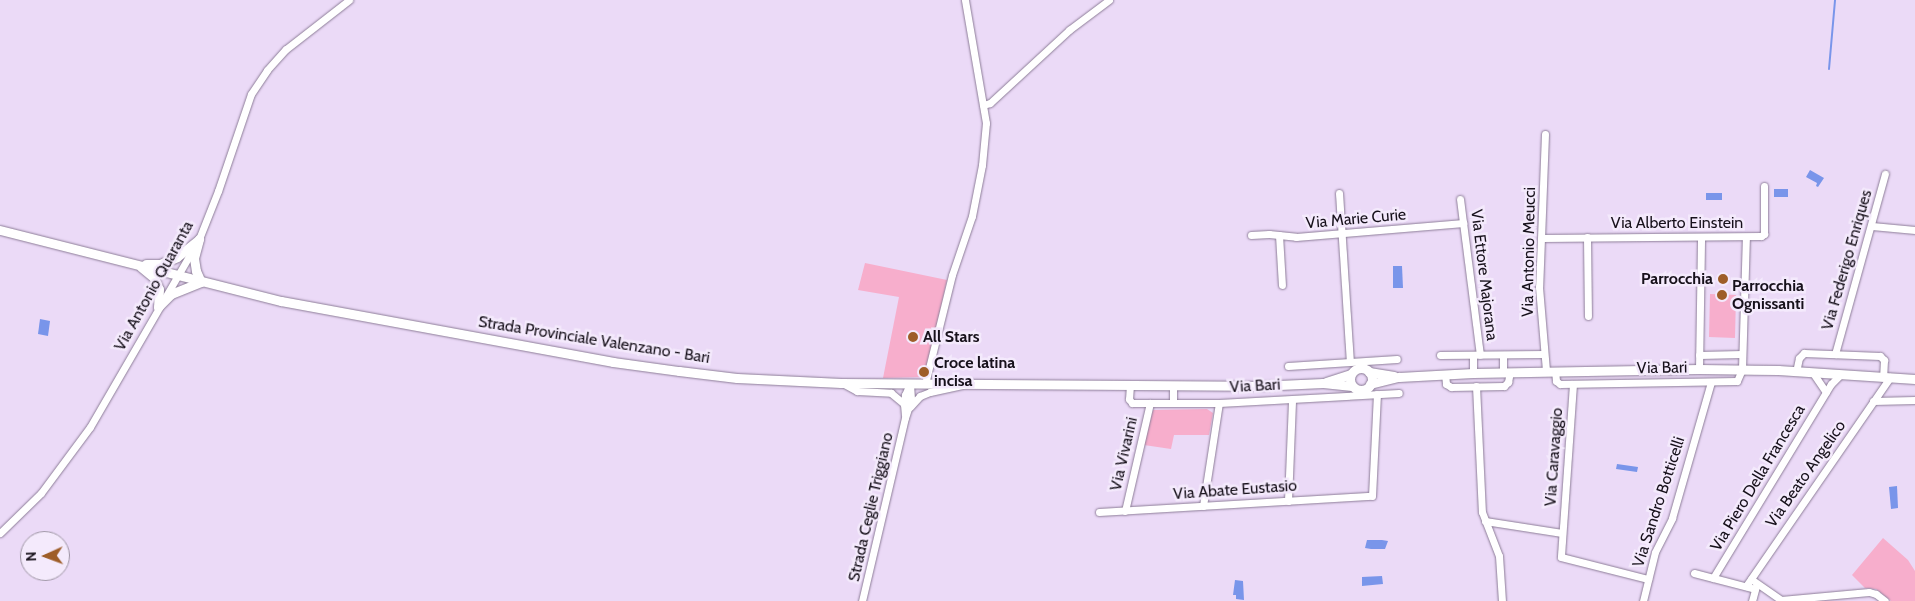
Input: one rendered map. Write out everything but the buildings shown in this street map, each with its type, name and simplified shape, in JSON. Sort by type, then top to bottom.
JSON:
[{"type":"main road","points":[[0,230],[138,264],[160,264],[177,257],[199,239]]},
{"type":"main road","points":[[158,307],[171,294],[201,282],[196,272],[194,258],[199,239]]},
{"type":"main road","points":[[138,264],[154,278],[159,289],[158,307]]},
{"type":"main road","name":"Strada Provinciale Valenzano - Bari","points":[[138,264],[176,276],[281,301],[613,362],[737,378],[841,383],[1052,384]]},
{"type":"main road","name":"Via Bari","points":[[1323,382],[1351,374],[1360,365],[1369,372],[1399,377]]},
{"type":"main road","name":"Via Bari","points":[[1052,384],[1257,386],[1323,382],[1352,386],[1362,392],[1370,384],[1399,377],[1550,370],[1699,369],[1742,369],[1915,379]]},
{"type":"main road","points":[[1369,372],[1370,384]]},
{"type":"main road","points":[[1351,374],[1352,386]]},
{"type":"street","name":"Via Antonio Quaranta","points":[[0,533],[41,493],[90,427],[199,239],[218,191],[238,128],[256,86],[267,70],[286,50],[349,0]]},
{"type":"street","points":[[925,384],[952,276],[972,216],[978,191],[986,123],[965,0]]},
{"type":"street","points":[[984,106],[1069,30],[1109,0]]},
{"type":"street","name":"Via Antonio Meucci","points":[[1545,134],[1539,287],[1544,354],[1550,370]]},
{"type":"street","name":"Via Federigo Enriques","points":[[1835,354],[1885,174]]},
{"type":"street","name":"Via Alberto Einstein","points":[[1542,238],[1762,236],[1764,234],[1764,186]]},
{"type":"street","points":[[1339,193],[1350,362]]},
{"type":"street","name":"Via Ettore Majorana","points":[[1460,198],[1476,355],[1473,373]]},
{"type":"street","name":"Via Marie Curie","points":[[1251,235],[1296,237],[1463,223]]},
{"type":"street","points":[[1872,226],[1915,230]]},
{"type":"street","points":[[1279,235],[1282,285]]},
{"type":"street","points":[[1587,237],[1588,316]]},
{"type":"street","points":[[1699,369],[1701,237]]},
{"type":"street","points":[[1742,369],[1746,237]]},
{"type":"street","points":[[1796,372],[1799,358],[1804,353],[1835,354],[1883,357],[1886,377]]},
{"type":"street","points":[[1440,355],[1544,354]]},
{"type":"street","name":"Via Bari","points":[[1699,355],[1742,354]]},
{"type":"street","points":[[1445,374],[1449,386],[1507,384],[1507,372],[1503,355]]},
{"type":"street","name":"Via Bari","points":[[1288,366],[1350,362],[1360,365],[1397,359]]},
{"type":"street","name":"Via Bari","points":[[1573,384],[1737,382],[1742,369]]},
{"type":"street","points":[[1550,370],[1558,383],[1573,384]]},
{"type":"street","points":[[1813,373],[1826,392]]},
{"type":"street","name":"Via Piero Della Francesca","points":[[1714,578],[1826,392],[1840,375]]},
{"type":"street","name":"Via Beato Angelico","points":[[1714,578],[1746,586],[1754,583],[1873,401],[1886,377]]},
{"type":"street","name":"Via Sandro Botticelli","points":[[1643,601],[1655,552],[1672,518],[1711,382]]},
{"type":"street","points":[[841,383],[857,391],[891,393],[907,405],[930,392],[950,390],[969,383]]},
{"type":"street","name":"Strada Ceglie Triggiano","points":[[862,601],[907,405],[912,395],[910,384]]},
{"type":"street","name":"Via Caravaggio","points":[[1573,384],[1561,557],[1648,579]]},
{"type":"street","name":"Via Bari","points":[[1130,385],[1130,402],[1150,403],[1219,403],[1292,400],[1362,392],[1378,394],[1399,393]]},
{"type":"street","points":[[1173,385],[1173,403]]},
{"type":"street","points":[[1476,386],[1481,506],[1499,556],[1502,601]]},
{"type":"street","name":"Via Abate Eustasio","points":[[1099,512],[1372,496],[1378,394]]},
{"type":"street","points":[[1288,501],[1292,400]]},
{"type":"street","points":[[1873,401],[1915,400]]},
{"type":"street","name":"Via Vivarini","points":[[1125,511],[1150,403]]},
{"type":"street","points":[[1203,506],[1219,403]]},
{"type":"street","name":"Via Caravaggio","points":[[1485,521],[1562,533]]},
{"type":"street","points":[[1694,573],[1714,578]]},
{"type":"street","points":[[1752,601],[1754,583],[1779,600],[1869,592],[1876,594],[1886,601]]},
{"type":"shaded area","name":"All Stars","points":[[865,263],[947,280],[925,377],[883,378],[899,297],[858,290]]},
{"type":"shaded area","points":[[1710,294],[1736,295],[1735,338],[1709,337]]},
{"type":"shaded area","points":[[1207,409],[1213,413],[1209,435],[1174,435],[1171,449],[1144,445],[1153,410]]},
{"type":"shaded area","points":[[1883,538],[1908,560],[1915,571],[1915,601],[1891,601],[1876,589],[1865,588],[1852,575]]},
{"type":"water","points":[[1810,170],[1824,178],[1818,187],[1816,186],[1817,183],[1806,177]]},
{"type":"water","points":[[1774,189],[1788,189],[1788,197],[1774,197]]},
{"type":"water","points":[[1706,193],[1722,193],[1722,200],[1706,200]]},
{"type":"water","points":[[1393,266],[1402,266],[1403,288],[1393,288]]},
{"type":"water","points":[[40,319],[50,321],[48,336],[38,334]]},
{"type":"water","points":[[1617,464],[1638,467],[1637,472],[1616,469]]},
{"type":"water","points":[[1897,486],[1898,508],[1891,509],[1889,487]]},
{"type":"water","points":[[1367,540],[1388,541],[1385,549],[1371,549],[1365,548]]},
{"type":"water","points":[[1382,576],[1383,584],[1362,586],[1362,577]]},
{"type":"water","points":[[1235,580],[1243,581],[1244,600],[1236,599],[1236,595],[1233,595]]},
{"type":"waterway","points":[[1829,69],[1835,0]]},
{"type":"place","name":"Parrocchia","points":[[1723,279]]},
{"type":"place","name":"Parrocchia Ognissanti","points":[[1722,295]]},
{"type":"place","name":"All Stars","points":[[913,337]]},
{"type":"place","name":"Croce latina incisa","points":[[924,372]]}]
